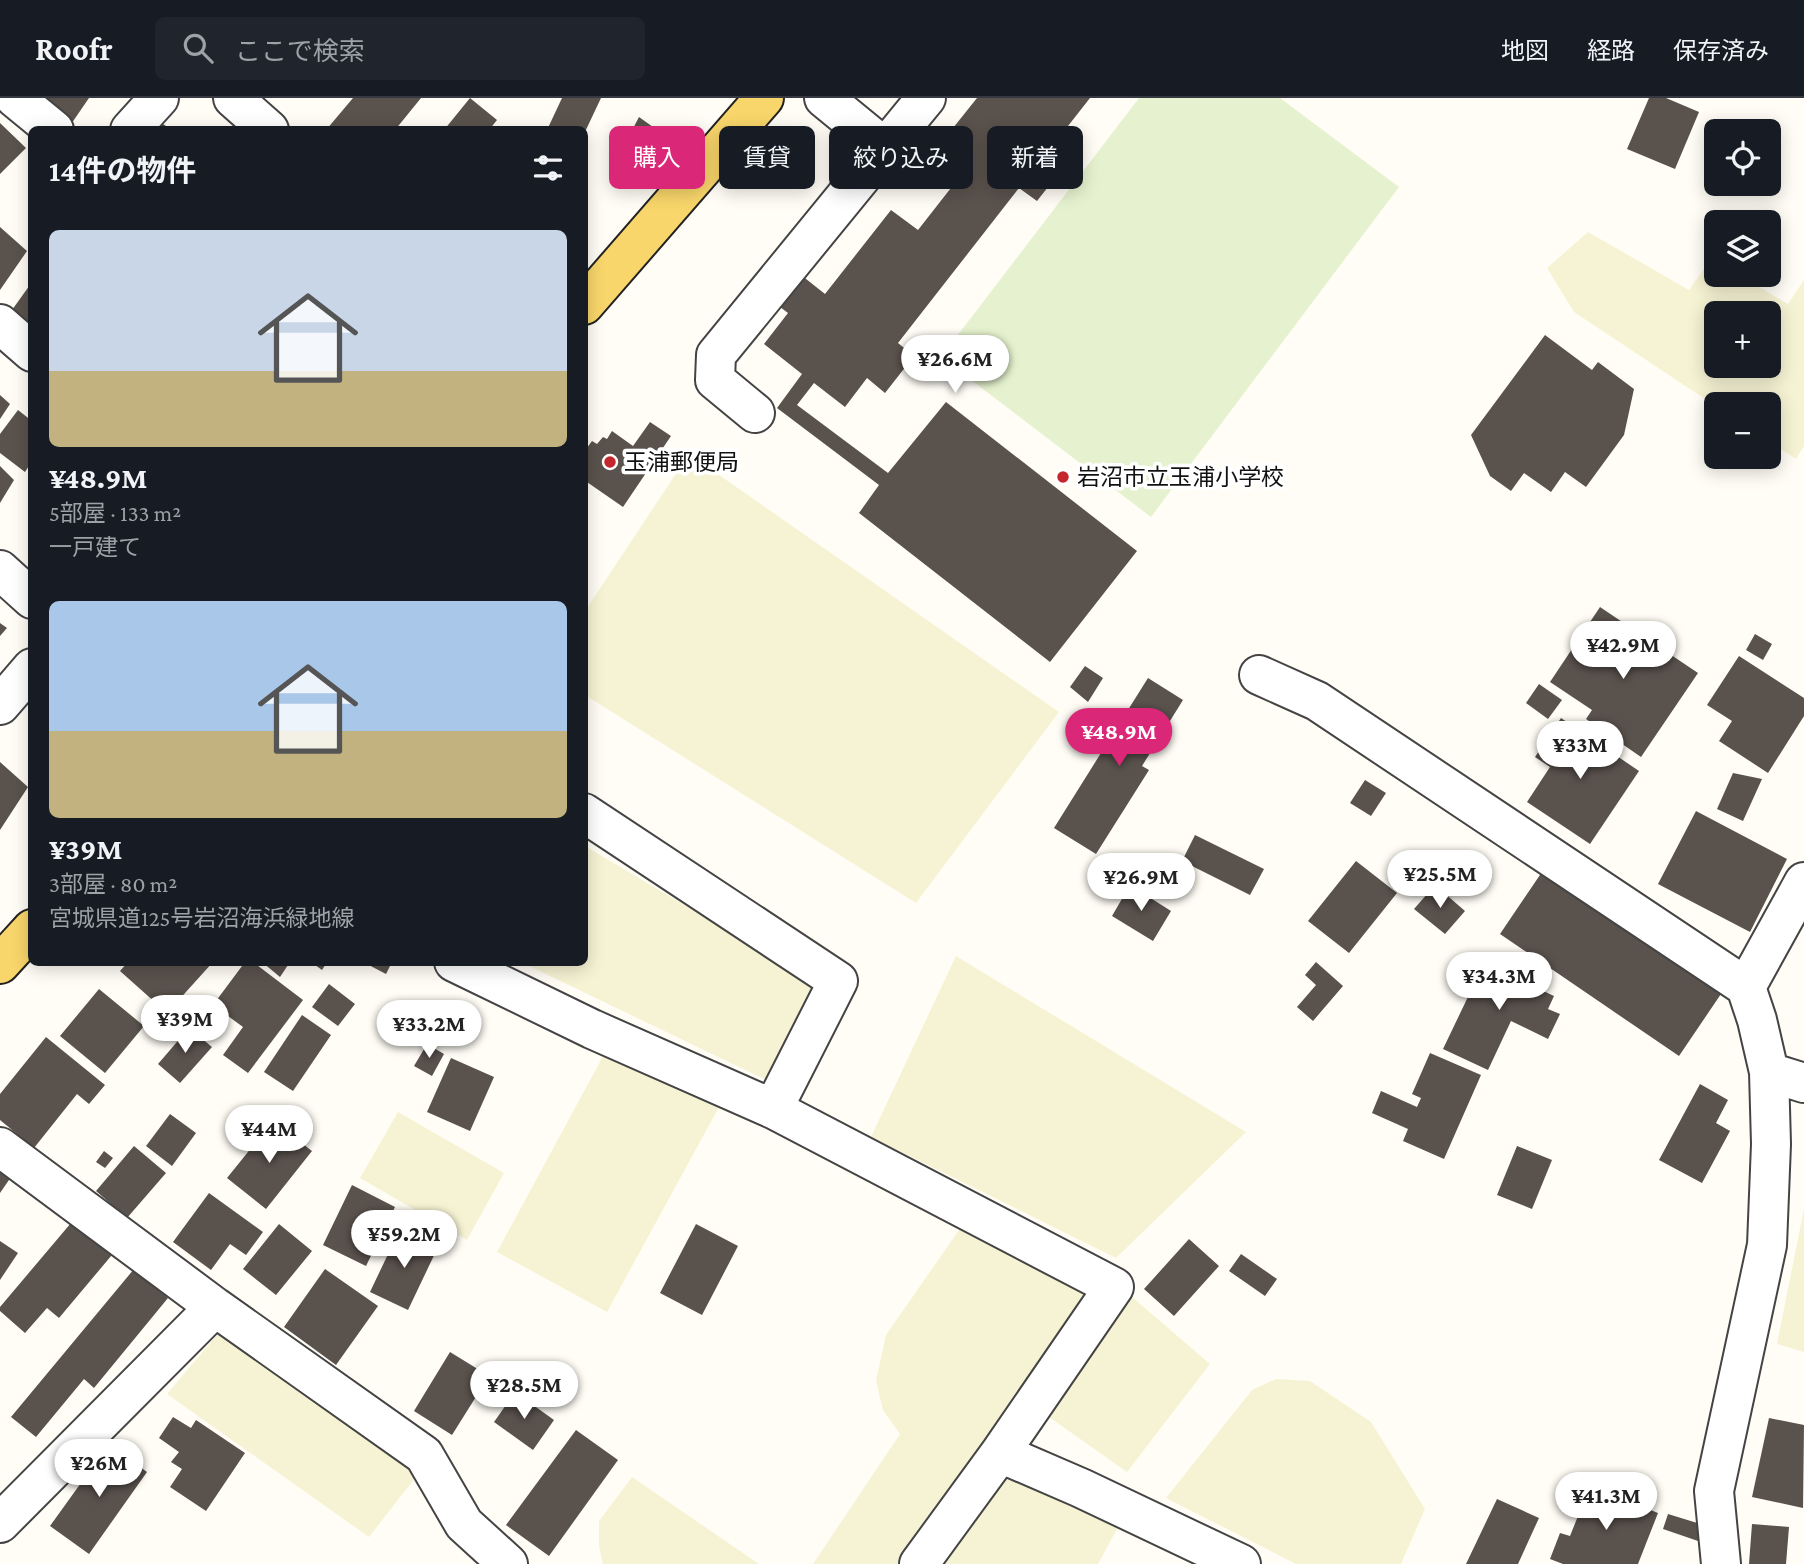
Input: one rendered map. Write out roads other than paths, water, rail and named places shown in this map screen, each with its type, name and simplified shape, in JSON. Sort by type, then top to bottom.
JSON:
[{"type":"main road","points":[[588,300],[764,98]]},
{"type":"main road","points":[[0,964],[28,933]]},
{"type":"street","points":[[15,98],[49,126]]},
{"type":"street","points":[[134,126],[159,98]]},
{"type":"street","points":[[233,98],[264,126]]},
{"type":"street","points":[[903,126],[926,98]]},
{"type":"street","points":[[840,111],[858,126]]},
{"type":"street","points":[[755,413],[715,380],[716,355],[852,189]]},
{"type":"street","points":[[0,324],[28,348]]},
{"type":"street","points":[[0,570],[28,595]]},
{"type":"street","points":[[0,705],[28,673]]},
{"type":"street","points":[[1259,675],[1317,701],[1746,987],[1757,1020],[1786,1078],[1771,1144],[1767,1245],[1714,1491],[1721,1564]]},
{"type":"street","points":[[588,816],[838,981],[773,1109]]},
{"type":"street","points":[[1746,987],[1804,882]]},
{"type":"street","points":[[462,966],[592,1029],[773,1109],[1114,1286],[1000,1453],[919,1564]]},
{"type":"street","points":[[0,1147],[215,1307],[424,1455],[464,1524],[508,1564]]},
{"type":"street","points":[[0,1523],[215,1307]]},
{"type":"street","points":[[1000,1453],[1082,1488],[1241,1564]]},
{"type":"place","name":"玉浦郵便局","points":[[610,462]]},
{"type":"place","name":"岩沼市立玉浦小学校","points":[[1063,477]]}]
